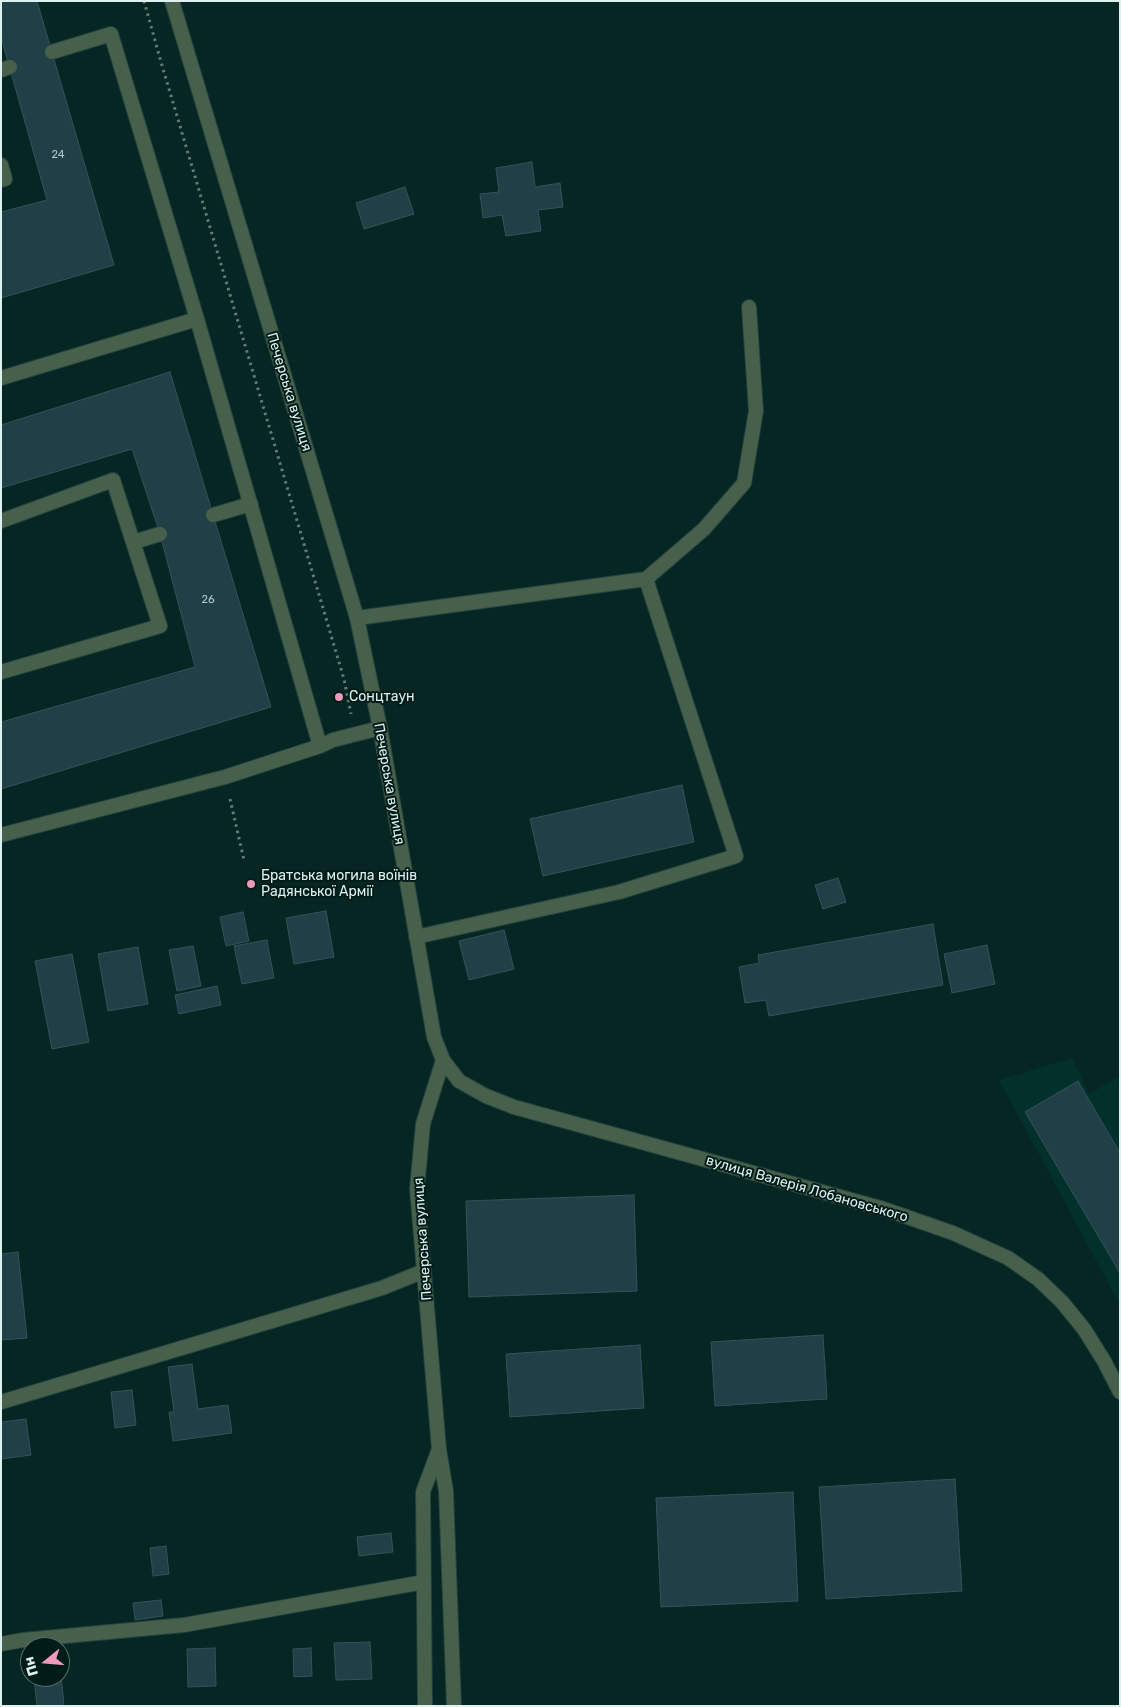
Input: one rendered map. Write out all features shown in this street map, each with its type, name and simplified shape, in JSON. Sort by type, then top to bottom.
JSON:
[{"type":"street","name":"Печерська вулиця","points":[[172,1],[357,618],[380,728],[434,1037],[443,1060],[423,1124],[417,1188],[439,1449],[446,1491],[454,1706]]},
{"type":"street","points":[[52,52],[110,34],[197,319],[320,746]]},
{"type":"street","points":[[1,165],[5,179],[1,180]]},
{"type":"street","points":[[357,618],[646,579],[704,529],[744,482],[756,411],[749,307]]},
{"type":"street","points":[[1,378],[197,319]]},
{"type":"street","points":[[1,521],[114,480],[160,626],[1,672]]},
{"type":"street","points":[[213,514],[251,504]]},
{"type":"street","points":[[134,542],[160,534]]},
{"type":"street","points":[[416,937],[619,892],[736,856],[646,579]]},
{"type":"street","points":[[1,835],[225,776],[354,734],[380,728]]},
{"type":"street","name":"вулиця Валерія Лобановського","points":[[443,1060],[459,1081],[486,1096],[514,1107],[884,1209],[953,1233],[1008,1258],[1038,1279],[1062,1302],[1084,1330],[1104,1361],[1120,1392]]},
{"type":"street","points":[[1,1402],[382,1288],[424,1271]]},
{"type":"street","points":[[425,1706],[423,1492],[439,1449]]},
{"type":"street","points":[[1,1644],[23,1640],[184,1625],[424,1582]]},
{"type":"path","points":[[144,1],[344,679],[354,734]]},
{"type":"path","points":[[225,776],[244,860]]},
{"type":"shaded area","points":[[1072,1058],[1089,1094],[1120,1076],[1120,1305],[999,1080]]},
{"type":"building","points":[[1,1],[37,1],[114,265],[1,298],[1,212],[47,200],[1,37]]},
{"type":"building","points":[[532,162],[535,187],[560,183],[563,207],[538,210],[541,231],[506,236],[502,215],[483,218],[480,194],[499,192],[496,168]]},
{"type":"building","points":[[405,187],[414,214],[364,229],[356,203]]},
{"type":"building","points":[[170,372],[271,707],[1,789],[1,722],[195,667],[160,534],[132,449],[1,488],[1,425]]},
{"type":"building","points":[[682,785],[694,842],[543,876],[530,819]]},
{"type":"building","points":[[838,878],[846,902],[823,909],[815,885]]},
{"type":"building","points":[[326,911],[334,957],[294,964],[286,918]]},
{"type":"building","points":[[243,912],[249,941],[226,946],[220,917]]},
{"type":"building","points":[[933,924],[943,985],[769,1016],[766,1000],[745,1003],[739,967],[759,963],[758,955]]},
{"type":"building","points":[[504,930],[514,969],[469,980],[459,941]]},
{"type":"building","points":[[267,940],[274,978],[242,984],[234,946]]},
{"type":"building","points":[[987,945],[995,984],[952,993],[944,954]]},
{"type":"building","points":[[193,946],[201,986],[177,991],[169,950]]},
{"type":"building","points":[[138,947],[148,1004],[108,1011],[98,954]]},
{"type":"building","points":[[72,954],[89,1042],[52,1049],[35,961]]},
{"type":"building","points":[[217,986],[221,1005],[179,1014],[175,995]]},
{"type":"building","points":[[1078,1081],[1120,1153],[1120,1273],[1025,1112]]},
{"type":"building","points":[[634,1195],[637,1291],[469,1297],[466,1201]]},
{"type":"building","points":[[18,1252],[27,1338],[1,1340],[1,1254]]},
{"type":"building","points":[[823,1335],[827,1399],[715,1406],[711,1342]]},
{"type":"building","points":[[640,1345],[644,1408],[510,1417],[506,1354]]},
{"type":"building","points":[[192,1364],[198,1409],[228,1405],[232,1433],[173,1441],[169,1412],[174,1412],[168,1367]]},
{"type":"building","points":[[132,1390],[136,1425],[115,1428],[111,1392]]},
{"type":"building","points":[[26,1419],[31,1455],[1,1459],[1,1422]]},
{"type":"building","points":[[955,1479],[962,1591],[826,1599],[819,1487]]},
{"type":"building","points":[[793,1492],[798,1601],[661,1607],[656,1498]]},
{"type":"building","points":[[391,1533],[393,1552],[359,1556],[357,1537]]},
{"type":"building","points":[[166,1546],[169,1574],[153,1576],[150,1548]]},
{"type":"building","points":[[161,1600],[163,1616],[135,1620],[133,1603]]},
{"type":"building","points":[[370,1642],[372,1679],[336,1680],[334,1643]]},
{"type":"building","points":[[215,1648],[216,1686],[188,1687],[187,1649]]},
{"type":"building","points":[[311,1648],[312,1676],[294,1677],[293,1649]]},
{"type":"building","points":[[35,1687],[62,1687],[64,1706],[37,1706]]},
{"type":"place","name":"Сонцтаун","points":[[339,697]]},
{"type":"place","name":"Братська могила воїнів Радянської Армії","points":[[251,884]]}]
